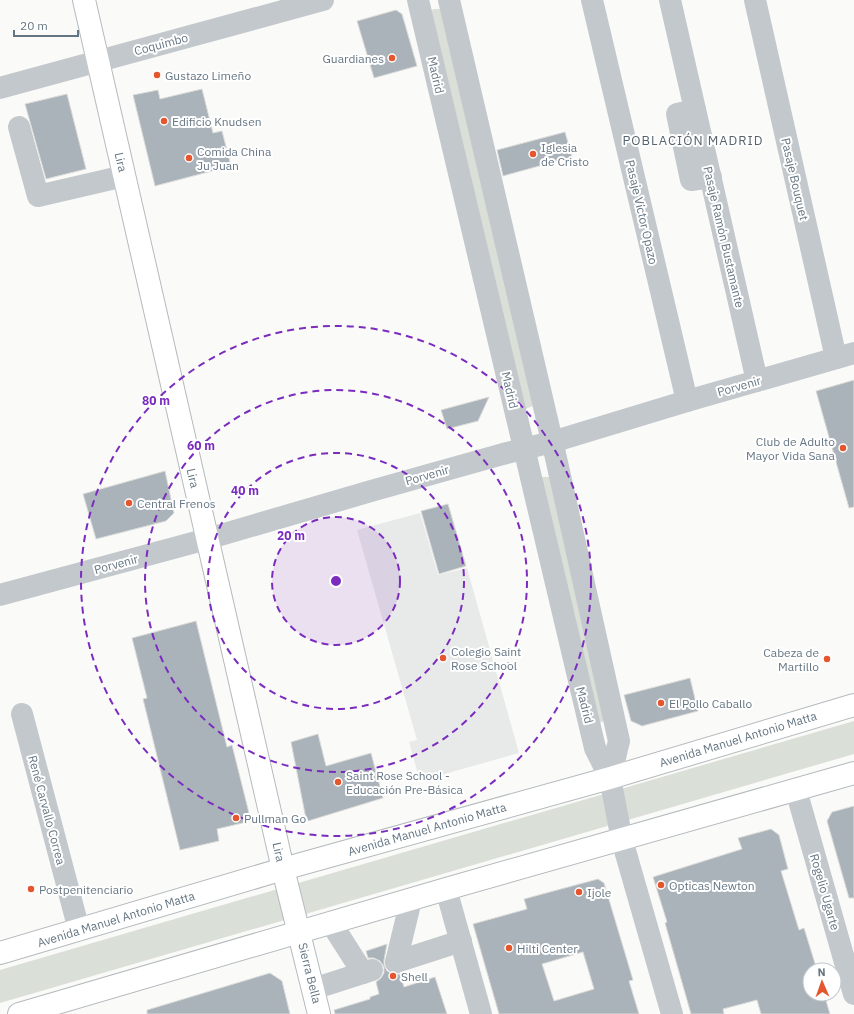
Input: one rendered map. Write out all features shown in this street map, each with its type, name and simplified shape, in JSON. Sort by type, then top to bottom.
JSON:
[{"type":"main road","name":"Lira","points":[[84,0],[282,869],[300,932]]},
{"type":"main road","name":"Avenida Manuel Antonio Matta","points":[[0,953],[282,869],[610,778],[854,705]]},
{"type":"main road","points":[[19,1014],[446,889],[854,773]]},
{"type":"main road","name":"Sierra Bella","points":[[300,932],[319,1014]]},
{"type":"street","name":"Coquimbo","points":[[0,88],[98,60],[323,0]]},
{"type":"street","name":"Madrid","points":[[418,0],[595,748],[610,778],[622,840],[672,1014]]},
{"type":"street","name":"Madrid","points":[[450,0],[619,741],[610,778]]},
{"type":"street","name":"Pasaje Víctor Opazo","points":[[592,0],[688,401]]},
{"type":"street","name":"Pasaje Ramón Bustamante","points":[[670,0],[756,381]]},
{"type":"street","name":"Pasaje Bouquet","points":[[754,0],[845,356]]},
{"type":"street","points":[[19,127],[38,196],[124,176]]},
{"type":"street","name":"Porvenir","points":[[0,595],[207,540],[379,489],[552,442],[845,356]]},
{"type":"street","name":"René Carvallo Correa","points":[[22,714],[79,930]]},
{"type":"street","name":"Rogelio Ugarte","points":[[796,790],[854,994]]},
{"type":"street","points":[[446,889],[481,1014]]},
{"type":"street","points":[[411,900],[396,962],[461,941]]},
{"type":"street","points":[[313,989],[368,971],[331,923]]},
{"type":"shaded area","points":[[434,9],[441,9],[533,406],[525,409],[430,11]]},
{"type":"shaded area","points":[[542,477],[549,477],[553,481],[607,720],[599,723],[538,479]]},
{"type":"shaded area","name":"Colegio Saint Rose School","points":[[420,513],[438,575],[467,568],[519,753],[420,781],[409,742],[417,740],[357,530]]},
{"type":"shaded area","points":[[854,721],[854,754],[0,1003],[0,970]]},
{"type":"building","points":[[396,10],[402,14],[417,66],[374,78],[357,21]]},
{"type":"building","points":[[202,89],[213,133],[222,131],[231,166],[155,186],[133,95],[158,90],[160,99]]},
{"type":"building","points":[[67,94],[86,169],[46,179],[25,104]]},
{"type":"building","name":"Iglesia de Cristo","points":[[565,132],[572,157],[503,176],[497,150]]},
{"type":"building","name":"Club de Adulto Mayor Vida Sana","points":[[854,380],[854,507],[849,508],[816,391]]},
{"type":"building","points":[[489,397],[478,421],[447,429],[441,410]]},
{"type":"building","name":"Central Frenos","points":[[165,471],[174,513],[166,521],[96,539],[83,494]]},
{"type":"building","points":[[448,504],[466,566],[439,574],[421,511]]},
{"type":"building","points":[[196,621],[227,747],[232,745],[251,821],[217,829],[219,841],[180,850],[143,699],[147,698],[132,638]]},
{"type":"building","name":"El Pollo Caballo","points":[[690,678],[698,711],[642,726],[631,721],[624,695]]},
{"type":"building","name":"Saint Rose School - Educación Pre-Básica","points":[[318,734],[326,766],[371,753],[383,798],[308,821],[305,814],[291,742]]},
{"type":"building","points":[[854,806],[854,898],[849,898],[827,821],[832,812]]},
{"type":"building","points":[[771,829],[779,835],[788,869],[781,871],[799,930],[804,928],[815,962],[802,962],[802,1002],[826,1002],[830,1014],[761,1014],[757,1000],[723,1009],[724,1014],[691,1014],[665,923],[667,922],[653,877],[742,849],[738,838]]},
{"type":"building","points":[[598,879],[604,883],[633,980],[629,981],[639,1014],[499,1014],[473,924],[527,909],[524,899]],"holes":[[[583,952],[594,989],[554,1001],[542,964]]]},
{"type":"building","points":[[387,944],[384,965],[387,971],[393,974],[400,974],[404,987],[435,977],[447,1014],[335,1014],[334,1010],[370,999],[370,997],[379,994],[376,982],[384,973],[384,967],[380,961],[374,958],[368,958],[366,951]]},
{"type":"building","points":[[270,973],[282,981],[290,1014],[147,1014],[147,1010]]},
{"type":"place","name":"Guardianes","points":[[392,58]]},
{"type":"place","name":"Gustazo Limeño","points":[[157,75]]},
{"type":"place","name":"Edificio Knudsen","points":[[164,121]]},
{"type":"place","name":"Iglesia de Cristo","points":[[533,154]]},
{"type":"place","name":"Comida China Ju Juan","points":[[189,158]]},
{"type":"place","name":"Club de Adulto Mayor Vida Sana","points":[[843,448]]},
{"type":"place","name":"Central Frenos","points":[[129,503]]},
{"type":"place","name":"Colegio Saint Rose School","points":[[443,658]]},
{"type":"place","name":"Cabeza de Martillo","points":[[827,659]]},
{"type":"place","name":"El Pollo Caballo","points":[[661,703]]},
{"type":"place","name":"Saint Rose School - Educación Pre-Básica","points":[[338,782]]},
{"type":"place","name":"Pullman Go","points":[[236,818]]},
{"type":"place","name":"Opticas Newton","points":[[661,885]]},
{"type":"place","name":"Postpenitenciario","points":[[31,889]]},
{"type":"place","name":"Ijole","points":[[579,892]]},
{"type":"place","name":"Hilti Center","points":[[509,948]]},
{"type":"place","name":"Shell","points":[[393,976]]},
{"type":"district","name":"POBLACIÓN MADRID","points":[[693,140]]}]
